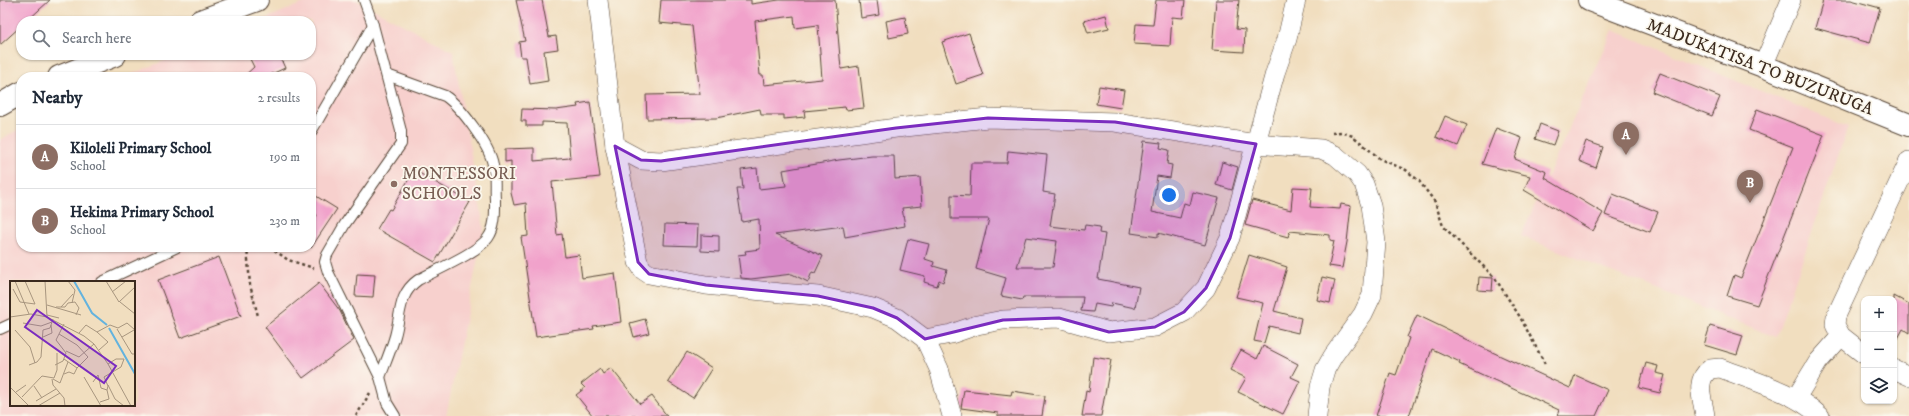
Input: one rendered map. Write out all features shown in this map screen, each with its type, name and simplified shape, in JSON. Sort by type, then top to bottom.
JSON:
[{"type":"main road","points":[[209,16],[233,3],[257,0]]},
{"type":"main road","name":"MADUKATISA TO BUZURUGA","points":[[1589,0],[1763,66],[1909,125]]},
{"type":"main road","points":[[72,72],[102,60]]},
{"type":"main road","points":[[0,105],[16,96]]},
{"type":"street","points":[[598,0],[615,146],[638,262],[643,270],[649,274],[706,285],[818,296],[874,308],[897,318],[926,339],[939,369],[952,416]]},
{"type":"street","points":[[926,339],[951,334],[977,325],[1003,320],[1059,318],[1109,332],[1154,327],[1184,312],[1206,288],[1230,238],[1287,39],[1296,0]]},
{"type":"street","points":[[1763,66],[1791,0]]},
{"type":"street","points":[[615,146],[641,160],[661,161],[896,128],[988,118],[1115,122],[1256,144],[1322,149],[1335,155],[1361,179],[1364,184],[1371,205],[1376,242],[1372,295],[1363,314],[1333,356],[1325,370],[1320,387],[1318,416]]},
{"type":"street","points":[[1861,352],[1840,336],[1835,325],[1836,316],[1909,161]]},
{"type":"street","points":[[1796,398],[1818,362],[1840,336]]},
{"type":"street","points":[[1705,416],[1700,387],[1703,376],[1710,369],[1720,368],[1796,398],[1809,405],[1820,416]]},
{"type":"street","points":[[1897,370],[1909,376]]},
{"type":"lane","points":[[364,0],[373,25],[402,131],[401,144],[345,224],[327,255],[325,262],[328,272],[380,377],[384,395],[395,416]]},
{"type":"lane","points":[[316,123],[373,25]]},
{"type":"lane","points":[[380,377],[396,335],[402,298],[409,287],[418,280],[482,244],[490,235],[495,210],[495,176],[492,160],[488,149],[474,128],[445,96],[387,75]]},
{"type":"lane","points":[[104,281],[166,252]]},
{"type":"lane","points":[[0,329],[10,324]]},
{"type":"path","points":[[1330,133],[1341,132],[1353,136],[1380,159],[1406,170],[1419,181],[1435,202],[1443,226],[1495,278],[1520,317],[1545,364]]},
{"type":"path","points":[[247,252],[250,284],[258,316]]},
{"type":"path","points":[[277,252],[288,260],[328,272]]},
{"type":"path","points":[[356,416],[380,377]]},
{"type":"highlighted area","points":[[988,118],[1115,122],[1256,144],[1230,238],[1206,288],[1184,312],[1155,327],[1109,332],[1059,318],[1003,320],[925,339],[897,318],[873,308],[818,296],[706,285],[649,274],[638,262],[615,146],[641,160],[661,161],[896,128]]},
{"type":"shaded area","name":"MONTESSORI SCHOOLS","points":[[311,0],[356,0],[453,51],[484,228],[446,416],[0,416],[0,140],[16,131],[16,252],[316,252],[316,72],[137,72],[166,60],[316,60],[316,16],[272,16]]},
{"type":"shaded area","points":[[1613,30],[1848,127],[1776,337],[1521,236]]},
{"type":"building","points":[[0,0],[50,0],[32,16],[16,16],[16,31],[0,45]]},
{"type":"building","points":[[516,0],[542,0],[549,37],[556,36],[558,49],[544,51],[548,81],[530,84],[526,57],[521,57],[519,42],[525,41]]},
{"type":"building","points":[[661,0],[751,0],[751,4],[779,0],[835,0],[841,69],[859,66],[864,108],[846,110],[845,107],[804,111],[805,117],[784,119],[784,115],[761,115],[760,109],[716,118],[647,119],[646,95],[700,94],[692,26],[659,23]],"holes":[[[794,16],[795,28],[818,25],[822,79],[764,85],[763,75],[760,75],[755,21]]]},
{"type":"building","points":[[859,0],[877,0],[879,15],[861,18]]},
{"type":"building","points":[[1156,0],[1185,0],[1183,18],[1172,17],[1170,46],[1134,44],[1136,24],[1153,25]]},
{"type":"building","points":[[1216,0],[1239,0],[1236,29],[1245,30],[1244,52],[1212,50]]},
{"type":"building","points":[[1823,0],[1851,0],[1880,8],[1870,43],[1815,28]]},
{"type":"building","points":[[1106,15],[1109,28],[1088,33],[1084,21]]},
{"type":"building","points":[[905,17],[908,34],[889,38],[886,21]]},
{"type":"building","points":[[969,33],[983,75],[956,84],[942,42]]},
{"type":"building","points":[[250,60],[281,60],[285,68],[276,72],[248,72],[254,67]]},
{"type":"building","points":[[1660,73],[1720,97],[1712,116],[1652,92]]},
{"type":"building","points":[[1099,86],[1124,90],[1121,108],[1096,104]]},
{"type":"building","points":[[590,102],[600,177],[552,182],[557,235],[562,234],[565,257],[579,255],[582,278],[615,273],[621,322],[593,326],[594,329],[536,337],[521,237],[528,236],[526,203],[514,205],[511,193],[511,161],[505,162],[505,149],[534,148],[534,161],[570,158],[567,123],[542,122],[542,126],[526,126],[526,121],[521,121],[522,109],[556,110],[578,107],[577,104]]},
{"type":"building","points":[[1757,109],[1824,135],[1757,305],[1727,296],[1734,275],[1741,278],[1793,147],[1749,130]]},
{"type":"building","points":[[1445,116],[1467,125],[1458,146],[1436,137]]},
{"type":"building","points":[[1540,124],[1558,131],[1553,145],[1535,139]]},
{"type":"building","points":[[1496,128],[1522,138],[1515,159],[1547,172],[1545,178],[1603,213],[1593,231],[1524,190],[1530,176],[1482,164]]},
{"type":"building","points":[[1144,141],[1161,143],[1160,148],[1169,150],[1167,164],[1172,165],[1170,178],[1157,176],[1152,212],[1180,218],[1184,203],[1190,205],[1193,192],[1219,198],[1205,245],[1158,233],[1158,237],[1131,233]]},
{"type":"building","points":[[1586,141],[1603,147],[1596,168],[1579,161]]},
{"type":"building","points":[[1008,151],[1047,155],[1043,192],[1055,194],[1050,226],[1084,230],[1085,225],[1100,227],[1099,233],[1105,234],[1098,279],[1139,287],[1135,308],[1112,303],[1111,307],[1095,304],[1093,312],[1081,311],[1083,297],[1023,297],[1022,300],[1001,296],[1006,278],[976,269],[989,219],[951,219],[951,195],[970,196],[971,163],[1007,163]],"holes":[[[1026,237],[1057,241],[1053,267],[1017,267]]]},
{"type":"building","points":[[872,156],[894,156],[895,179],[920,177],[922,206],[902,208],[905,226],[845,237],[843,226],[775,235],[823,256],[815,273],[812,272],[808,282],[792,274],[751,279],[741,278],[738,255],[746,254],[745,251],[760,249],[759,219],[742,222],[737,189],[743,189],[741,170],[757,168],[759,189],[786,186],[783,170]]},
{"type":"building","points":[[1222,162],[1238,167],[1232,190],[1216,185]]},
{"type":"building","points":[[414,170],[470,202],[435,262],[377,229],[389,209],[391,210]]},
{"type":"building","points":[[1293,187],[1312,188],[1310,207],[1340,209],[1341,204],[1351,206],[1347,242],[1342,268],[1329,266],[1334,241],[1330,240],[1330,235],[1290,231],[1288,237],[1245,225],[1252,200],[1291,210]]},
{"type":"building","points":[[1613,194],[1658,212],[1650,232],[1605,215]]},
{"type":"building","points":[[316,196],[337,209],[316,240],[316,216]]},
{"type":"building","points":[[665,224],[698,225],[697,246],[664,245]]},
{"type":"building","points":[[701,235],[719,236],[719,252],[701,251]]},
{"type":"building","points":[[908,239],[929,244],[925,259],[934,262],[933,266],[947,270],[943,282],[939,280],[937,286],[924,282],[925,276],[900,270]]},
{"type":"building","points":[[1249,255],[1287,267],[1274,311],[1301,318],[1298,333],[1269,326],[1264,343],[1254,341],[1263,303],[1236,297]]},
{"type":"building","points":[[219,257],[241,316],[180,338],[158,280]]},
{"type":"building","points":[[357,274],[375,275],[373,297],[355,296]]},
{"type":"building","points":[[1322,277],[1335,280],[1330,303],[1317,300]]},
{"type":"building","points":[[1479,277],[1493,278],[1492,291],[1478,290]]},
{"type":"building","points":[[319,283],[340,311],[354,340],[303,378],[265,327]]},
{"type":"building","points":[[1897,298],[1909,304],[1909,333],[1903,329],[1897,340]]},
{"type":"building","points":[[1417,315],[1465,338],[1464,339],[1570,388],[1575,375],[1608,390],[1596,416],[1557,416],[1559,410],[1459,364],[1460,362],[1432,349],[1409,416],[1376,416],[1390,373],[1396,375],[1409,338],[1407,337]]},
{"type":"building","points":[[645,319],[649,333],[634,337],[630,323]]},
{"type":"building","points":[[1710,326],[1743,336],[1737,355],[1704,345]]},
{"type":"building","points":[[1263,346],[1298,364],[1291,377],[1300,381],[1283,414],[1238,392],[1246,378],[1230,370],[1241,350],[1257,359]]},
{"type":"building","points":[[687,352],[712,368],[693,398],[668,382]]},
{"type":"building","points":[[1093,357],[1111,360],[1101,416],[1082,416],[1086,391],[1089,392]]},
{"type":"building","points":[[1646,363],[1658,366],[1656,373],[1665,375],[1660,393],[1639,388]]},
{"type":"building","points":[[611,368],[640,404],[652,396],[667,416],[593,416],[576,395],[585,388],[581,384],[600,369],[603,374]]},
{"type":"building","points":[[964,390],[1011,395],[1012,391],[1045,396],[1042,416],[998,416],[998,413],[961,408]]},
{"type":"place","name":"Kiloleli Primary School","points":[[1626,155]]},
{"type":"place","name":"MONTESSORI SCHOOLS","points":[[394,184]]},
{"type":"place","name":"Hekima Primary School","points":[[1750,203]]}]
